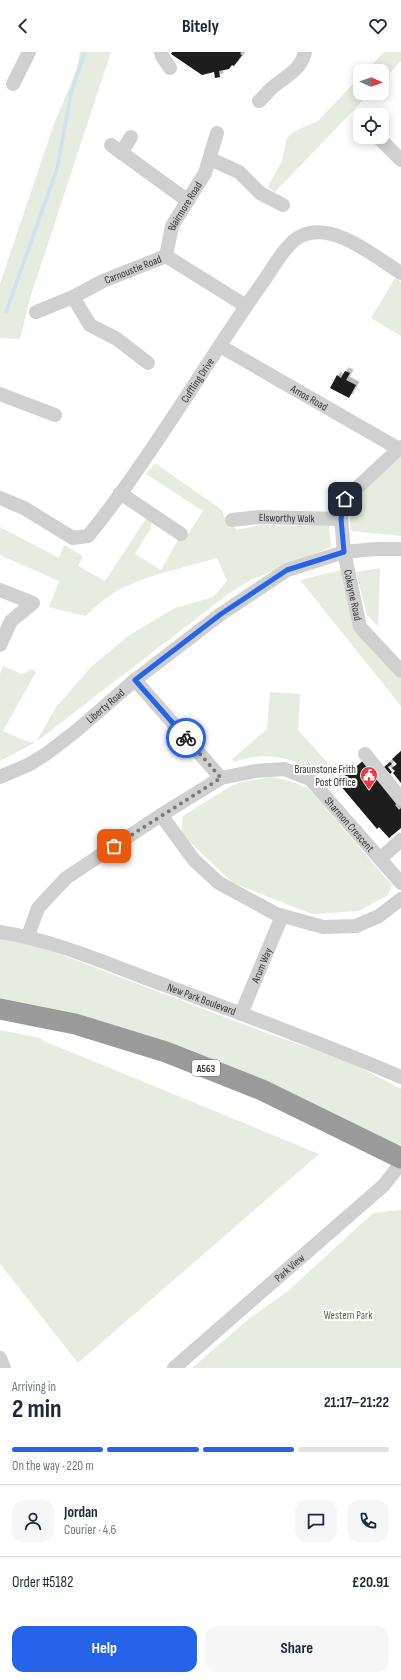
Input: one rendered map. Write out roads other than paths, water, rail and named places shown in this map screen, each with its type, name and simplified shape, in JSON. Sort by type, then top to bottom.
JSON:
[{"type":"highway","name":"A563","points":[[0,1009],[75,1024],[166,1052],[262,1090],[401,1158]]},
{"type":"street","points":[[13,84],[29,52]]},
{"type":"street","points":[[161,52],[170,68]]},
{"type":"street","points":[[259,101],[271,88],[298,68],[303,60],[304,52]]},
{"type":"street","name":"Blairmore Road","points":[[166,256],[172,226],[205,173],[217,133]]},
{"type":"street","points":[[131,137],[116,149],[188,201]]},
{"type":"street","points":[[385,144],[401,160]]},
{"type":"street","points":[[210,159],[239,172],[260,193],[283,206]]},
{"type":"street","name":"Cuffling Drive","points":[[0,498],[24,508],[73,538],[88,536],[142,463],[246,306],[290,244],[303,235],[318,232],[329,233],[347,239],[401,273]]},
{"type":"street","name":"Carnoustie Road","points":[[36,312],[73,297],[103,281],[166,256],[246,306]]},
{"type":"street","points":[[73,297],[90,325],[117,339],[148,363]]},
{"type":"street","name":"Amos Road","points":[[220,346],[400,448]]},
{"type":"street","points":[[0,394],[55,415]]},
{"type":"street","name":"Cokayne Road","points":[[400,448],[345,499],[341,519],[344,552],[360,627],[401,671]]},
{"type":"street","points":[[120,493],[181,534]]},
{"type":"street","name":"Elsworthy Walk","points":[[232,520],[258,517],[341,519]]},
{"type":"street","name":"Liberty Road","points":[[0,777],[30,764],[46,754],[76,732],[135,680],[221,614],[287,570],[344,552],[376,549],[401,549]]},
{"type":"street","points":[[0,590],[33,603],[11,621],[0,645]]},
{"type":"street","points":[[135,680],[221,778]]},
{"type":"street","points":[[365,754],[401,799]]},
{"type":"street","name":"Sharmon Crescent","points":[[28,936],[38,908],[66,878],[161,815],[221,778],[255,771],[284,769],[310,779],[401,883]]},
{"type":"street","points":[[161,815],[194,860],[219,883],[276,914],[323,927],[356,926],[379,916],[401,899]]},
{"type":"street","points":[[380,859],[401,840]]},
{"type":"street","name":"Arum Way","points":[[241,1014],[282,916]]},
{"type":"street","name":"New Park Boulevard","points":[[0,932],[28,936],[87,956],[336,1050],[401,1077]]},
{"type":"street","name":"Park View","points":[[174,1368],[384,1185],[401,1163]]},
{"type":"street","points":[[0,1358],[4,1368]]},
{"type":"waterway","points":[[6,312],[57,169],[71,93],[85,52]]},
{"type":"place","name":"Braunstone Frith Post Office","points":[[369,790]]},
{"type":"park label","name":"Western Park","points":[[348,1315]]}]
